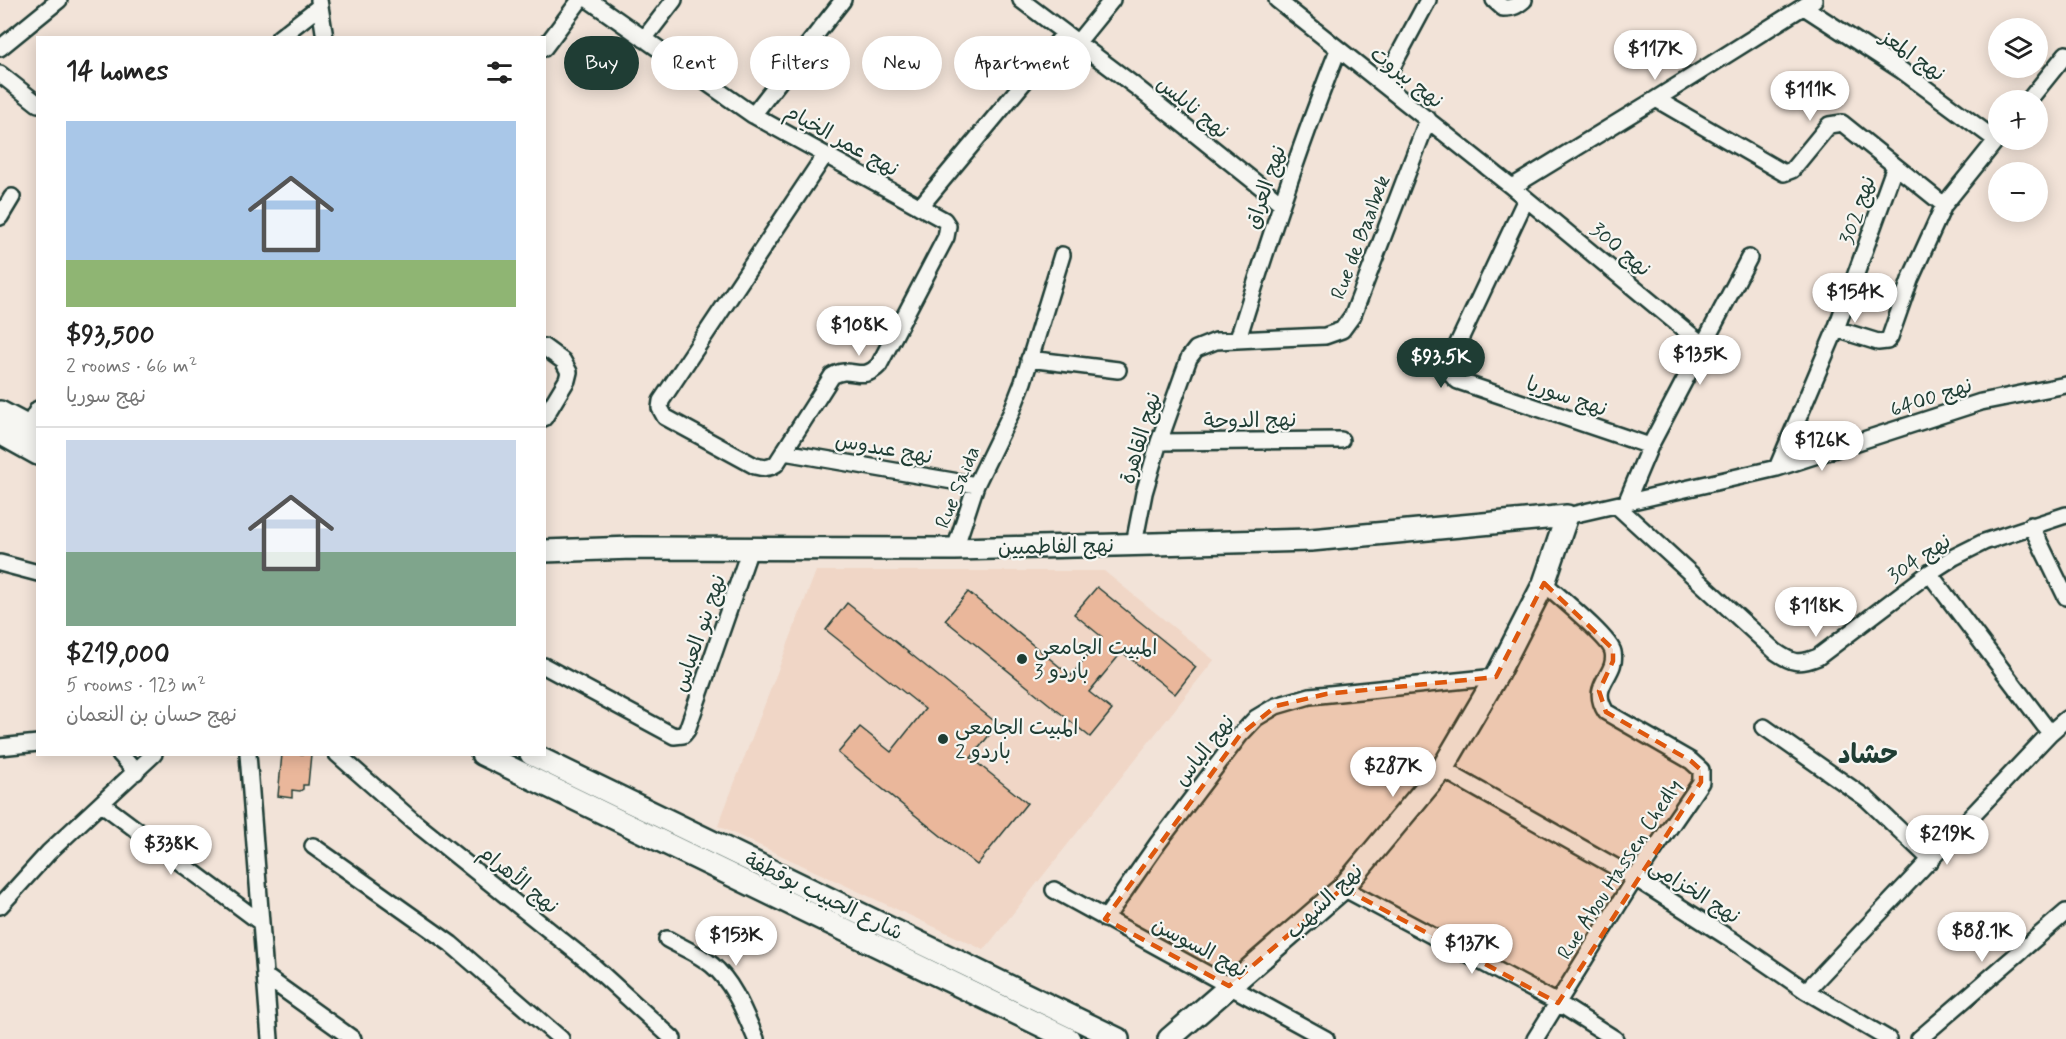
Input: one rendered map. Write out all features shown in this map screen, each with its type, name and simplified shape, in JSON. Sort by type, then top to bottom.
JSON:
[{"type":"street","points":[[0,48],[59,0]]},
{"type":"street","points":[[546,45],[580,0]]},
{"type":"street","name":"نهج عمر الخيام","points":[[589,0],[753,115],[921,207],[946,222],[948,226],[946,237],[879,365],[872,372],[864,375],[844,371],[832,376],[784,452]]},
{"type":"street","points":[[644,39],[674,0]]},
{"type":"street","points":[[753,115],[843,0]]},
{"type":"street","name":"نهج نابلس","points":[[1021,0],[1068,36]]},
{"type":"street","points":[[1073,36],[1112,0]]},
{"type":"street","name":"نهج بيروت","points":[[1277,0],[1512,187]]},
{"type":"street","points":[[1383,84],[1428,0]]},
{"type":"street","points":[[1494,0],[1503,8],[1511,8],[1518,6],[1524,0]]},
{"type":"street","points":[[281,36],[320,3]]},
{"type":"street","points":[[320,3],[325,36]]},
{"type":"street","points":[[1512,187],[1809,3]]},
{"type":"street","name":"نهج المعز","points":[[1809,3],[1988,134]]},
{"type":"street","name":"نهج العراق","points":[[1238,339],[1281,203],[1338,50]]},
{"type":"street","name":"نهج نابلس","points":[[1091,53],[1281,203]]},
{"type":"street","points":[[2037,90],[2066,54]]},
{"type":"street","points":[[0,74],[36,102]]},
{"type":"street","points":[[921,207],[1025,90]]},
{"type":"street","points":[[1656,99],[1784,173],[1792,170],[1829,125],[1842,123],[1944,205]]},
{"type":"street","name":"Rue de Baalbek","points":[[1196,349],[1216,341],[1325,336],[1336,333],[1346,326],[1353,315],[1428,119]]},
{"type":"street","points":[[1836,329],[1878,342],[1887,341],[1910,280],[1944,205],[1989,150]]},
{"type":"street","points":[[784,452],[776,464],[771,467],[755,466],[665,417],[660,408],[661,401],[825,155]]},
{"type":"street","name":"نهج 302","points":[[1777,468],[1836,329],[1894,166]]},
{"type":"street","name":"نهج 300","points":[[1512,187],[1703,345]]},
{"type":"street","points":[[0,217],[12,197]]},
{"type":"street","name":"نهج سوريا","points":[[1526,198],[1453,354],[1451,376],[1458,381],[1650,446]]},
{"type":"street","name":"Rue Saida","points":[[955,549],[976,485],[1011,413],[1062,255]]},
{"type":"street","points":[[1622,504],[1749,258]]},
{"type":"street","points":[[546,348],[563,361],[569,372],[567,380],[546,415]]},
{"type":"street","name":"نهج القاهرة","points":[[1134,544],[1144,493],[1159,442],[1189,358],[1196,349]]},
{"type":"street","points":[[1029,359],[1118,370]]},
{"type":"street","name":"نهج 6400","points":[[1567,516],[1777,468],[1981,402],[2066,385]]},
{"type":"street","points":[[0,412],[34,422]]},
{"type":"street","points":[[0,433],[36,453]]},
{"type":"street","name":"نهج الدوحة","points":[[1159,442],[1341,440]]},
{"type":"street","name":"نهج عبدوس","points":[[784,452],[976,485]]},
{"type":"street","name":"نهج 304","points":[[1622,504],[1776,652],[1789,661],[1805,662],[1818,657],[1929,573],[1954,557],[1984,542],[2066,515]]},
{"type":"street","name":"نهج الفاطميين","points":[[546,550],[955,549],[1311,540],[1567,516]]},
{"type":"street","name":"نهج الشهب","points":[[1169,1039],[1343,888],[1443,770],[1496,677],[1544,583],[1567,516]]},
{"type":"street","points":[[2031,525],[2066,597]]},
{"type":"street","name":"نهج بنو العباس","points":[[546,667],[674,736],[683,735],[687,730],[750,549]]},
{"type":"street","points":[[0,563],[36,572]]},
{"type":"street","points":[[1929,573],[2050,732]]},
{"type":"street","name":"Rue Abou Hassen Chedly","points":[[1535,1039],[1635,878],[1701,782],[1701,770],[1691,761],[1606,712],[1600,703],[1599,691],[1613,661],[1613,650],[1603,636],[1544,583]]},
{"type":"street","name":"نهج الياس","points":[[1105,920],[1192,798],[1240,735],[1256,718],[1276,706],[1310,696],[1496,677]]},
{"type":"street","points":[[1806,991],[2050,732],[2066,719]]},
{"type":"street","points":[[1764,727],[1868,799],[1931,860]]},
{"type":"street","points":[[0,747],[36,743]]},
{"type":"street","points":[[122,756],[136,772]]},
{"type":"street","points":[[0,906],[49,852],[152,756]]},
{"type":"street","points":[[248,756],[270,1039]]},
{"type":"street","name":"نهج الأهرام","points":[[339,756],[413,821],[590,963],[673,1039]]},
{"type":"street","name":"شارع الحبيب بوقطفة","points":[[486,756],[1069,1039]]},
{"type":"street","name":"شارع الحبيب بوقطفة","points":[[535,756],[1118,1039]]},
{"type":"street","name":"نهج الخزامى","points":[[1443,770],[1635,878],[1806,991],[1888,1039]]},
{"type":"street","points":[[102,804],[260,922]]},
{"type":"street","points":[[313,846],[451,944],[561,1039]]},
{"type":"street","points":[[1343,888],[1558,1003],[1615,1039]]},
{"type":"street","name":"نهج السوسن","points":[[1054,890],[1105,920],[1326,1039]]},
{"type":"street","points":[[1919,1039],[2066,912]]},
{"type":"street","points":[[667,939],[712,965],[726,980],[756,1039]]},
{"type":"street","points":[[265,976],[353,1039]]},
{"type":"highlighted area","points":[[1544,583],[1613,649],[1613,661],[1599,691],[1606,712],[1691,761],[1701,770],[1701,782],[1558,1003],[1343,888],[1229,986],[1105,919],[1240,735],[1276,706],[1326,694],[1496,677]]},
{"type":"shaded area","points":[[816,571],[1104,571],[1214,660],[984,950],[718,826]]},
{"type":"building","name":"المبيت الجامعي باردو 3","points":[[1097,587],[1196,667],[1175,694],[1122,652],[1089,692],[1112,710],[1090,737],[945,620],[968,592],[1071,676],[1102,637],[1074,614]]},
{"type":"building","name":"المبيت الجامعي باردو 2","points":[[847,603],[998,724],[971,758],[1027,803],[977,865],[838,753],[860,727],[891,752],[925,709],[826,630]]},
{"type":"building","points":[[282,756],[311,756],[308,785],[303,785],[300,791],[292,790],[292,798],[278,796]]},
{"type":"place","name":"المبيت الجامعي باردو 3","points":[[1022,659]]},
{"type":"place","name":"المبيت الجامعي باردو 2","points":[[943,739]]},
{"type":"district","name":"حشاد","points":[[1868,754]]}]
